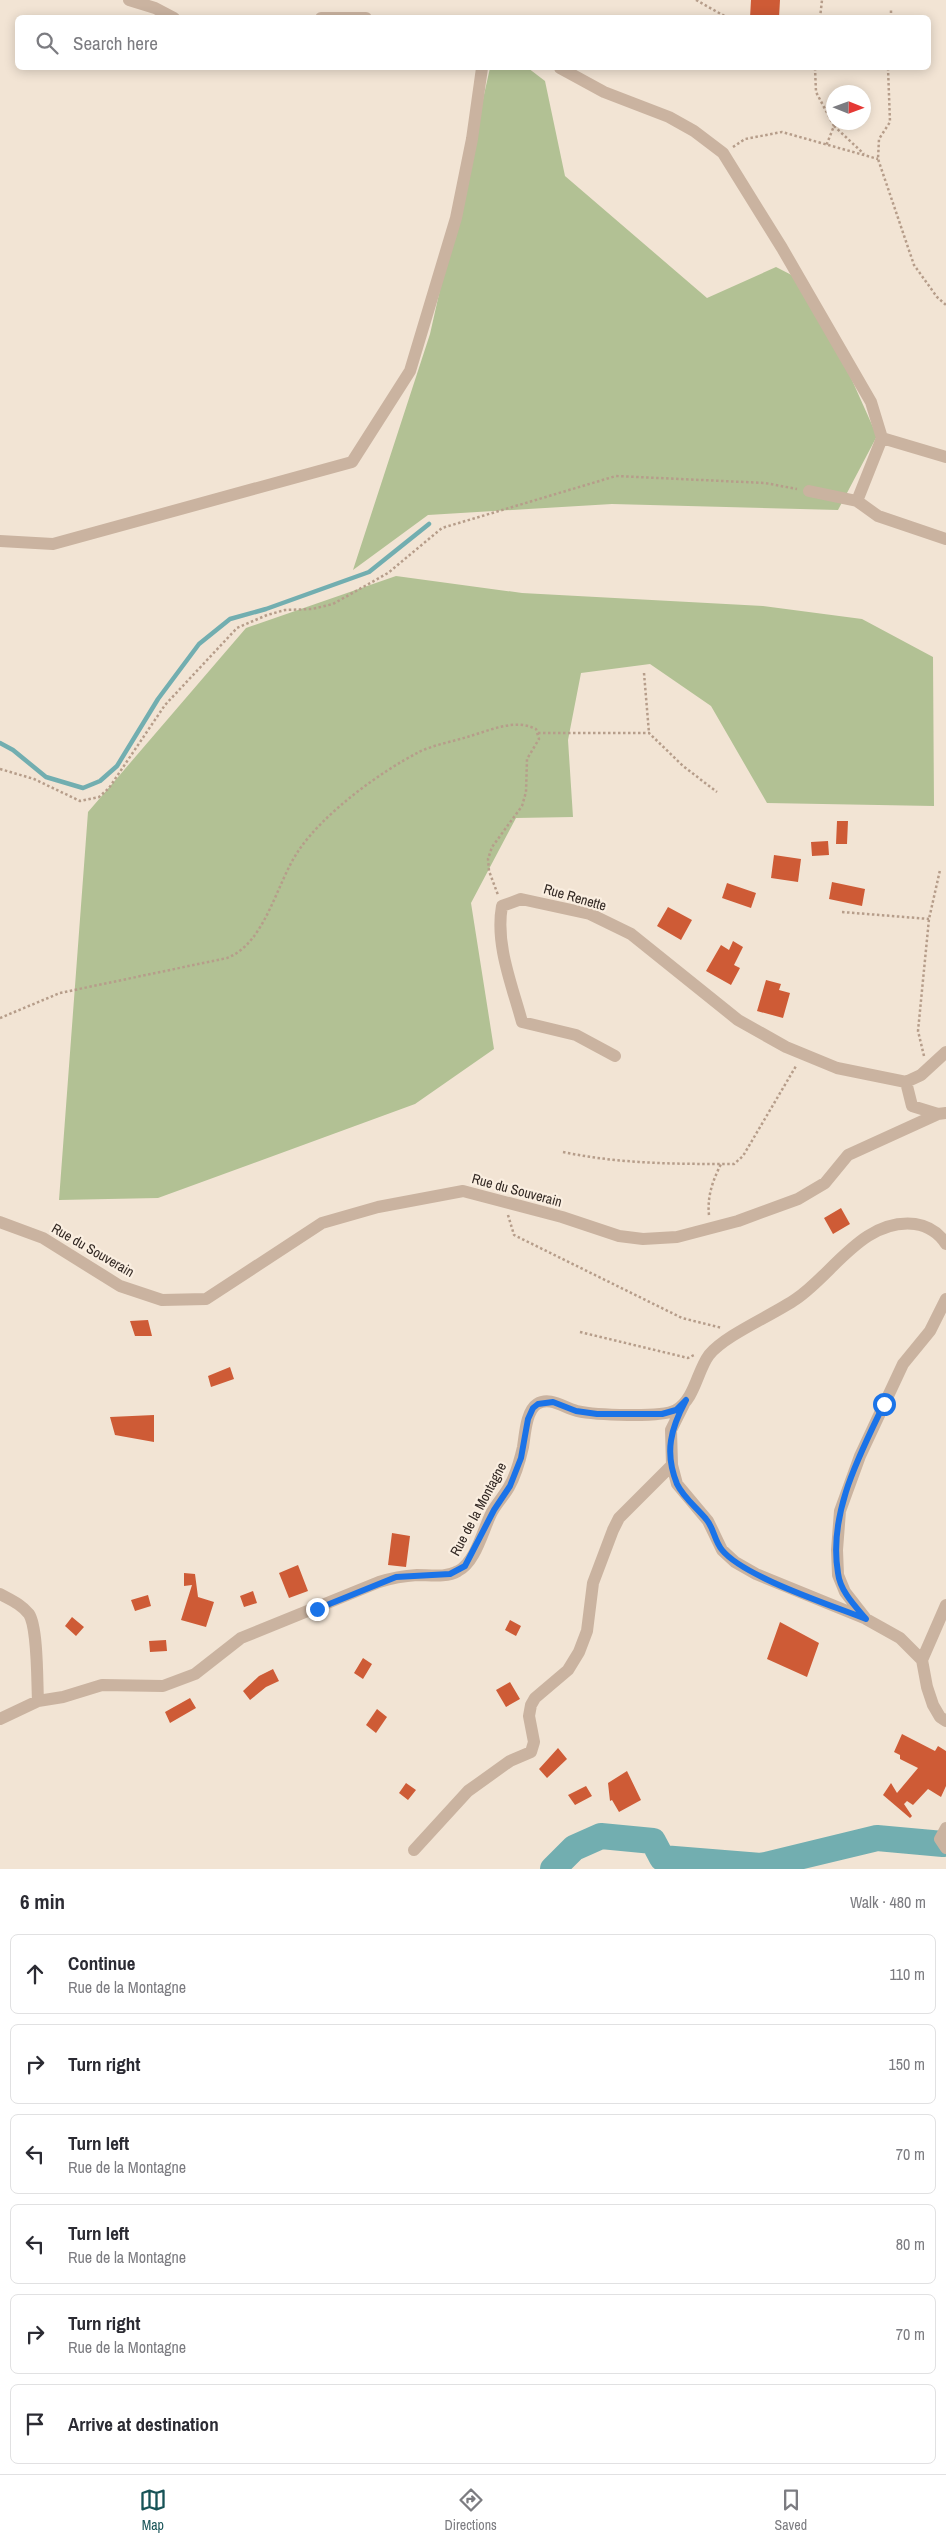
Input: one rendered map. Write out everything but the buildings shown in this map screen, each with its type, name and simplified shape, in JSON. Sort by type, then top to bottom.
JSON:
[{"type":"street","points":[[129,0],[155,8],[168,15]]},
{"type":"street","points":[[0,541],[53,544],[352,462],[410,371],[456,218],[472,139],[482,70]]},
{"type":"street","points":[[564,70],[604,92],[669,118],[694,131],[723,153],[782,248],[871,402],[882,438],[857,501]]},
{"type":"street","points":[[882,438],[946,457]]},
{"type":"street","points":[[809,491],[857,501],[878,516],[946,539]]},
{"type":"street","name":"Rue Renette","points":[[502,906],[521,899],[552,904],[590,914],[631,934],[738,1020],[803,1054],[837,1068],[906,1082]]},
{"type":"street","points":[[502,906],[499,920],[502,946],[522,1022],[576,1035],[615,1056]]},
{"type":"street","points":[[942,1114],[912,1106],[906,1082],[927,1070],[946,1052]]},
{"type":"street","name":"Rue du Souverain","points":[[0,1222],[43,1238],[120,1286],[162,1300],[206,1299],[322,1223],[378,1207],[463,1191],[507,1202],[619,1236],[643,1239],[677,1237],[738,1222],[798,1199],[825,1183],[848,1155],[942,1114]]},
{"type":"street","points":[[922,1660],[900,1638],[866,1619],[756,1574],[735,1562],[722,1550],[708,1521],[680,1489],[672,1465],[671,1430],[710,1354],[740,1332],[775,1314],[805,1293],[844,1254],[879,1231],[906,1223],[922,1225],[934,1230],[946,1244]]},
{"type":"street","points":[[866,1619],[845,1592],[838,1575],[840,1511],[860,1456],[902,1364],[930,1331],[946,1300]]},
{"type":"street","name":"Rue de la Montagne","points":[[0,1719],[38,1701],[63,1698],[102,1685],[163,1686],[195,1674],[241,1638],[379,1582],[396,1577],[442,1575],[458,1571],[472,1555],[494,1510],[510,1486],[521,1458],[528,1419],[533,1408],[538,1404],[553,1402],[576,1411],[597,1414],[662,1414],[676,1410],[686,1400]]},
{"type":"street","points":[[414,1850],[468,1790],[510,1761],[531,1752],[534,1742],[529,1716],[531,1705],[535,1698],[568,1670],[579,1652],[587,1632],[592,1583],[613,1530],[619,1518],[672,1465]]},
{"type":"street","points":[[0,1594],[20,1604],[30,1616],[34,1631],[38,1701]]},
{"type":"street","points":[[946,1605],[922,1660],[927,1687],[933,1705],[940,1717],[946,1721]]},
{"type":"street","points":[[946,1828],[940,1839],[946,1848]]},
{"type":"path","points":[[696,0],[723,15]]},
{"type":"path","points":[[820,15],[822,0]]},
{"type":"path","points":[[891,9],[891,15]]},
{"type":"path","points":[[815,70],[816,92],[826,111]]},
{"type":"path","points":[[888,70],[890,122],[879,139],[878,159],[914,265],[936,297],[946,305]]},
{"type":"path","points":[[826,146],[832,130]]},
{"type":"path","points":[[838,130],[865,156]]},
{"type":"path","points":[[723,153],[745,139],[782,132],[826,146],[878,159]]},
{"type":"path","points":[[0,768],[34,779],[80,801],[99,797],[108,788],[165,705],[237,628],[285,610],[312,609],[334,604],[388,574],[442,528],[545,499],[590,482],[616,476],[765,483],[809,491]]},
{"type":"path","points":[[644,673],[648,733],[683,766],[717,792]]},
{"type":"path","points":[[0,1018],[60,993],[227,958],[239,953],[246,948],[258,930],[284,873],[299,849],[329,815],[359,790],[420,751],[507,725],[530,726],[536,729],[539,739],[527,759],[526,792],[522,806],[492,847],[488,859],[489,871],[502,906]]},
{"type":"path","points":[[538,733],[648,733]]},
{"type":"path","points":[[927,1070],[918,1031],[929,919],[940,870]]},
{"type":"path","points":[[842,912],[929,919]]},
{"type":"path","points":[[563,1152],[594,1159],[633,1162],[734,1164],[743,1156],[762,1120],[803,1054]]},
{"type":"path","points":[[710,1228],[708,1206],[713,1181],[721,1164]]},
{"type":"path","points":[[507,1202],[508,1219],[514,1235],[682,1318],[740,1332]]},
{"type":"path","points":[[580,1332],[688,1358],[696,1354],[710,1354]]},
{"type":"green space","points":[[490,70],[531,70],[545,81],[565,176],[707,298],[776,267],[809,284],[877,436],[838,510],[612,504],[428,515],[353,570],[430,334]]},
{"type":"green space","points":[[396,576],[522,593],[763,606],[862,619],[933,657],[934,806],[767,803],[711,706],[650,664],[581,673],[568,740],[573,817],[516,818],[471,903],[494,1049],[415,1104],[158,1198],[59,1200],[88,812],[246,628]]},
{"type":"waterway","points":[[0,743],[13,750],[46,777],[83,788],[100,781],[117,766],[158,699],[199,644],[230,619],[266,609],[369,572],[429,524]]},
{"type":"waterway","points":[[553,1869],[574,1848],[601,1836],[653,1841],[662,1858],[761,1866],[877,1838],[943,1844],[946,1842]]},
{"type":"route","points":[[317,1609],[379,1582],[396,1577],[450,1574],[465,1566],[494,1510],[510,1486],[521,1458],[528,1419],[533,1408],[538,1404],[553,1402],[576,1411],[597,1414],[662,1414],[676,1410],[686,1400],[671,1430],[672,1465],[677,1484],[708,1521],[722,1550],[735,1562],[756,1574],[866,1619],[845,1592],[838,1575],[837,1550],[840,1511],[860,1456],[884,1404]]}]
